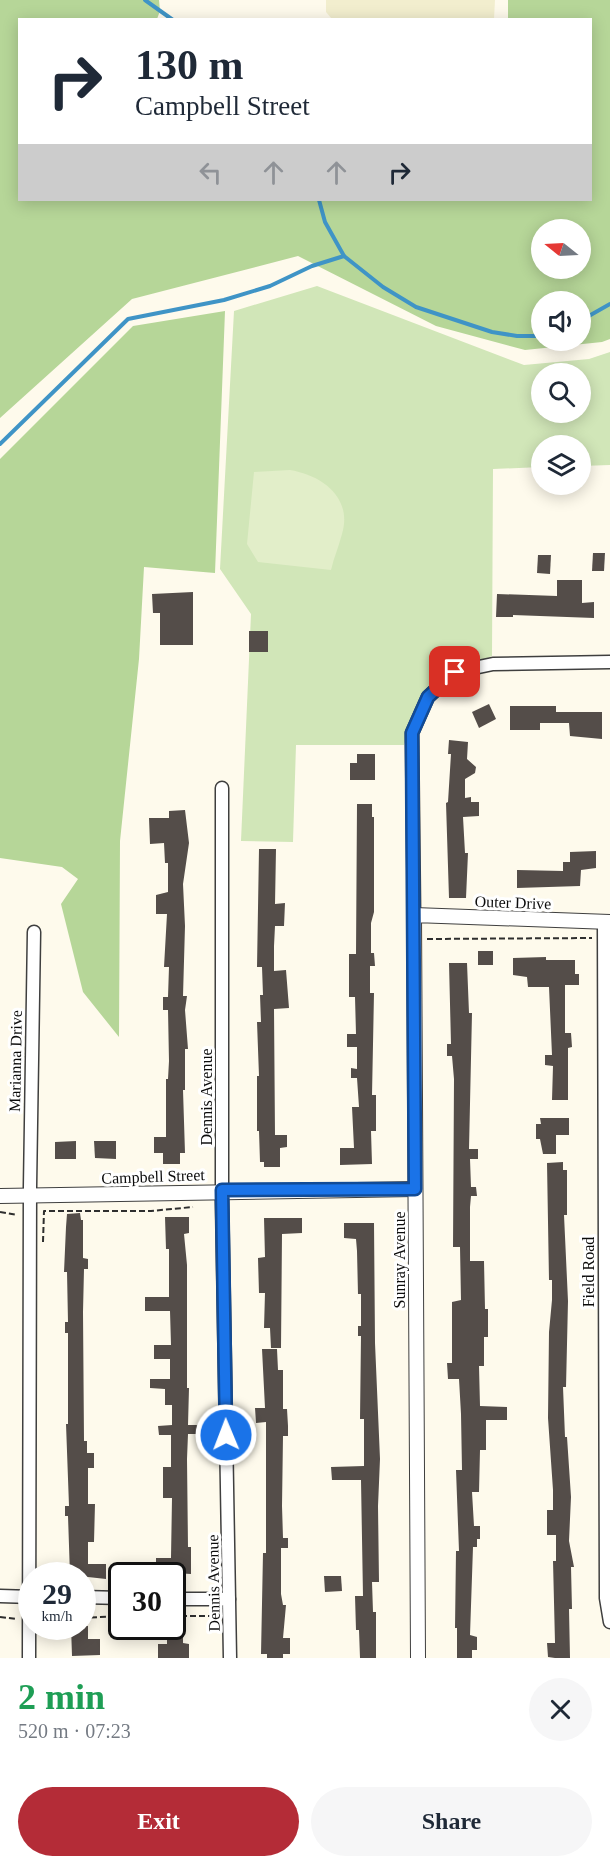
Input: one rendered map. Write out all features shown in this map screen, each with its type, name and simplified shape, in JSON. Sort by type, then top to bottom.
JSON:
[{"type":"street","name":"Sunray Avenue","points":[[418,1658],[412,733],[428,697],[455,672],[493,664],[610,662]]},
{"type":"street","name":"Dennis Avenue","points":[[222,788],[222,1190],[230,1658]]},
{"type":"street","name":"Outer Drive","points":[[414,915],[607,922]]},
{"type":"street","name":"Field Road","points":[[607,922],[606,1599],[610,1622]]},
{"type":"street","name":"Marianna Drive","points":[[29,1562],[30,1196],[34,932]]},
{"type":"street","name":"Campbell Street","points":[[0,1196],[222,1190],[415,1189]]},
{"type":"street","points":[[0,1596],[18,1597]]},
{"type":"street","points":[[186,1599],[229,1599]]},
{"type":"street","name":"Marianna Drive","points":[[29,1640],[29,1658]]},
{"type":"path","points":[[418,939],[599,938]]},
{"type":"path","points":[[43,1247],[44,1211],[151,1211],[201,1206]]},
{"type":"path","points":[[217,1606],[217,1627]]},
{"type":"path","points":[[186,1616],[217,1616]]},
{"type":"path","points":[[0,1617],[17,1619],[18,1621]]},
{"type":"shaded area","points":[[326,0],[495,0],[494,18],[331,18],[326,12]]},
{"type":"green space","points":[[0,0],[159,0],[160,11],[157,18],[18,18],[18,201],[592,201],[592,18],[508,18],[508,0],[610,0],[610,339],[591,343],[591,291],[531,291],[531,349],[525,350],[436,326],[298,256],[132,299],[0,418]]},
{"type":"green space","points":[[317,286],[524,365],[531,364],[531,423],[591,423],[591,363],[546,363],[589,359],[610,352],[610,465],[591,466],[591,435],[531,435],[531,467],[493,469],[492,656],[450,674],[413,717],[404,745],[296,745],[293,842],[241,841],[251,614],[220,569],[234,311]]},
{"type":"green space","points":[[225,311],[215,573],[144,567],[139,659],[120,841],[119,1037],[83,992],[61,904],[78,879],[62,867],[0,858],[0,459],[133,326]]},
{"type":"green space","points":[[290,470],[313,477],[332,490],[339,499],[344,521],[331,570],[258,562],[247,544],[254,472]]},
{"type":"building","points":[[593,553],[605,553],[604,571],[592,571]]},
{"type":"building","points":[[538,555],[551,555],[550,574],[537,573]]},
{"type":"building","points":[[557,580],[582,580],[582,603],[594,602],[594,618],[513,615],[513,617],[496,617],[497,594],[557,596]]},
{"type":"building","points":[[193,592],[193,645],[160,645],[160,613],[153,613],[152,594]]},
{"type":"building","points":[[249,631],[268,631],[268,652],[249,652]]},
{"type":"building","points":[[489,704],[496,719],[479,728],[472,712]]},
{"type":"building","points":[[510,706],[556,706],[556,712],[602,712],[602,739],[570,736],[569,723],[540,723],[540,730],[510,730]]},
{"type":"building","points":[[449,740],[468,742],[467,759],[476,767],[475,773],[465,779],[465,798],[471,797],[471,802],[479,802],[479,816],[463,817],[465,853],[468,853],[466,898],[449,898],[446,803],[448,802],[451,754],[448,754]]},
{"type":"building","points":[[357,754],[375,754],[375,780],[350,780],[350,763],[357,763]]},
{"type":"building","points":[[357,804],[372,804],[372,817],[374,817],[374,912],[371,923],[371,953],[374,953],[375,966],[370,966],[370,993],[374,993],[372,1095],[376,1095],[376,1131],[371,1131],[372,1164],[340,1165],[340,1148],[354,1148],[352,1107],[359,1107],[357,1078],[351,1078],[351,1068],[357,1069],[357,1047],[347,1047],[347,1034],[356,1034],[355,997],[349,997],[349,954],[356,954]]},
{"type":"building","points":[[185,810],[189,843],[183,884],[185,926],[183,996],[187,996],[185,1010],[188,1049],[185,1049],[185,1090],[183,1090],[185,1153],[180,1153],[180,1164],[163,1164],[163,1153],[154,1153],[154,1137],[166,1137],[166,1079],[168,1079],[169,1061],[168,1010],[163,1010],[163,997],[168,997],[169,967],[164,967],[167,914],[156,914],[156,895],[168,892],[168,863],[165,863],[164,843],[150,844],[149,818],[169,818],[169,811]]},
{"type":"building","points":[[259,849],[276,849],[275,904],[285,903],[284,926],[275,926],[274,946],[274,971],[286,970],[289,1008],[274,1009],[275,1135],[287,1135],[287,1147],[280,1148],[280,1167],[264,1167],[264,1162],[260,1162],[259,1131],[257,1131],[257,1076],[259,1076],[257,1022],[261,1022],[260,995],[263,995],[262,967],[257,967]]},
{"type":"building","points":[[596,851],[596,868],[581,870],[580,886],[517,888],[517,870],[563,871],[563,862],[570,862],[570,852]]},
{"type":"building","points":[[478,951],[493,951],[493,965],[478,965]]},
{"type":"building","points":[[546,957],[546,960],[575,960],[575,974],[579,974],[579,985],[565,985],[565,1033],[571,1033],[572,1047],[568,1048],[568,1100],[552,1100],[553,1066],[545,1065],[545,1055],[552,1055],[549,987],[528,987],[527,977],[513,975],[513,958]]},
{"type":"building","points":[[449,963],[467,963],[469,1013],[472,1013],[469,1149],[478,1149],[478,1159],[470,1159],[471,1187],[476,1187],[477,1196],[471,1196],[470,1261],[484,1261],[485,1309],[488,1309],[488,1337],[484,1337],[484,1366],[479,1366],[480,1406],[507,1407],[507,1420],[486,1420],[486,1450],[480,1450],[479,1492],[472,1492],[474,1526],[480,1526],[480,1539],[477,1539],[477,1547],[473,1547],[470,1635],[477,1637],[477,1650],[472,1650],[472,1658],[457,1658],[457,1628],[455,1628],[456,1551],[459,1551],[456,1470],[462,1470],[461,1414],[459,1379],[448,1379],[447,1363],[452,1363],[452,1302],[461,1300],[460,1247],[453,1247],[454,1079],[452,1056],[447,1056],[447,1044],[451,1044]]},
{"type":"building","points":[[540,1118],[569,1118],[569,1135],[556,1135],[556,1154],[543,1154],[540,1139],[536,1139],[536,1124],[541,1124]]},
{"type":"building","points":[[76,1141],[76,1159],[55,1159],[55,1142]]},
{"type":"building","points":[[94,1141],[116,1141],[116,1159],[95,1158]]},
{"type":"building","points":[[563,1162],[563,1170],[567,1170],[567,1215],[564,1215],[568,1301],[566,1387],[563,1387],[571,1497],[569,1541],[574,1567],[571,1567],[572,1609],[569,1609],[570,1658],[555,1658],[548,1657],[547,1643],[555,1643],[553,1561],[556,1561],[556,1535],[547,1535],[547,1510],[553,1510],[553,1490],[548,1418],[552,1280],[549,1280],[547,1163]]},
{"type":"building","points":[[80,1213],[81,1220],[83,1220],[83,1258],[88,1259],[88,1269],[84,1269],[83,1312],[84,1441],[87,1441],[87,1453],[94,1453],[94,1468],[88,1468],[88,1504],[95,1504],[94,1542],[88,1542],[88,1562],[70,1562],[68,1516],[65,1516],[65,1506],[69,1506],[66,1424],[68,1424],[68,1333],[65,1333],[65,1322],[68,1322],[67,1272],[64,1272],[67,1214]]},
{"type":"building","points":[[165,1217],[189,1217],[189,1233],[184,1234],[187,1265],[188,1425],[197,1425],[197,1434],[188,1434],[188,1547],[191,1547],[191,1574],[186,1574],[186,1562],[156,1562],[156,1558],[171,1558],[172,1498],[163,1498],[163,1467],[171,1467],[171,1435],[159,1435],[158,1426],[172,1425],[172,1405],[165,1405],[165,1389],[150,1388],[150,1379],[170,1379],[170,1359],[154,1359],[154,1345],[171,1345],[170,1311],[145,1311],[145,1297],[169,1297],[169,1249],[166,1249]]},
{"type":"building","points":[[264,1218],[302,1218],[302,1233],[282,1234],[281,1348],[271,1348],[270,1328],[264,1328],[265,1293],[259,1293],[258,1258],[265,1257]]},
{"type":"building","points":[[344,1223],[374,1223],[375,1343],[380,1459],[379,1582],[372,1582],[373,1612],[376,1612],[376,1658],[360,1658],[359,1630],[356,1630],[355,1596],[363,1596],[361,1480],[332,1480],[331,1467],[364,1466],[364,1419],[360,1419],[361,1336],[358,1336],[358,1326],[361,1326],[361,1294],[358,1294],[356,1239],[344,1238]]},
{"type":"building","points":[[262,1349],[277,1349],[278,1370],[283,1370],[283,1409],[287,1409],[288,1436],[283,1436],[282,1506],[283,1538],[288,1538],[288,1548],[281,1548],[281,1594],[283,1605],[286,1605],[283,1638],[290,1638],[290,1654],[283,1654],[283,1658],[267,1658],[267,1654],[261,1654],[263,1553],[266,1553],[266,1422],[256,1423],[255,1408],[265,1408]]},
{"type":"building","points":[[96,1564],[106,1564],[106,1579],[96,1578]]},
{"type":"building","points":[[324,1576],[341,1576],[342,1591],[325,1592]]},
{"type":"building","points":[[100,1639],[100,1655],[72,1656],[71,1640]]},
{"type":"building","points":[[167,1640],[183,1640],[183,1643],[189,1644],[189,1658],[158,1658],[158,1644],[167,1644]]},
{"type":"waterway","points":[[145,0],[170,18]]},
{"type":"waterway","points":[[0,444],[128,319],[224,300],[270,286],[312,266],[344,256],[325,222],[319,201]]},
{"type":"waterway","points":[[344,256],[383,287],[416,307],[492,332],[531,336]]},
{"type":"waterway","points":[[591,315],[610,304]]},
{"type":"route","points":[[226,1435],[222,1190],[415,1189],[412,733],[428,697],[455,672]]}]
